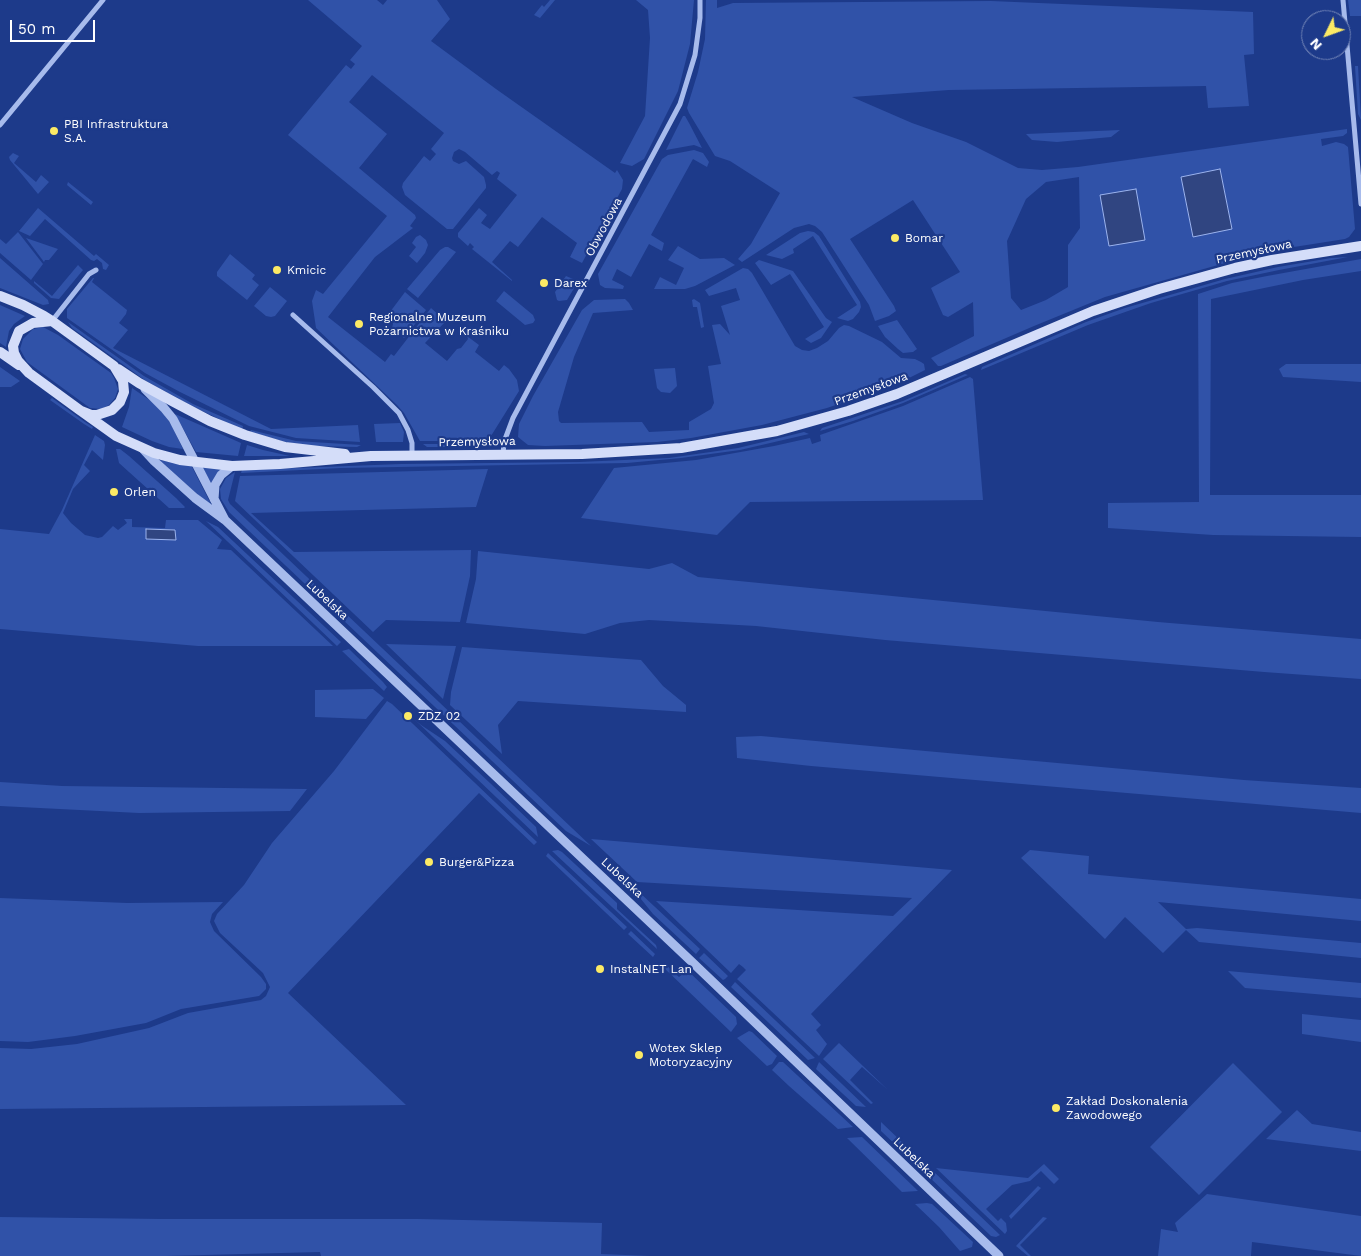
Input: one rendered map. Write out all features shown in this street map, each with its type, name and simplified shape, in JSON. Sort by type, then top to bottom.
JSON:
[{"type":"main road","name":"Przemysłowa","points":[[143,449],[169,458],[232,466],[371,456],[645,451],[699,446],[777,431],[848,412],[897,394],[1068,320],[1130,298],[1234,268],[1361,246]]},
{"type":"main road","points":[[0,296],[23,305],[52,321]]},
{"type":"main road","points":[[22,366],[14,352],[13,346],[17,335],[23,328],[33,323],[52,321]]},
{"type":"main road","name":"Lubelska","points":[[52,321],[139,383]]},
{"type":"main road","points":[[0,352],[22,366]]},
{"type":"main road","name":"Lubelska","points":[[22,366],[109,432],[143,449]]},
{"type":"main road","points":[[81,411],[91,415],[101,414],[112,410],[120,402],[124,387],[121,376],[114,366]]},
{"type":"main road","name":"Przemysłowa","points":[[139,383],[210,421],[257,439],[297,449],[371,456]]},
{"type":"street","points":[[0,125],[103,0]]},
{"type":"street","name":"Obwodowa","points":[[503,455],[504,442],[513,418],[680,104],[695,55],[700,18],[700,0]]},
{"type":"street","points":[[1343,0],[1358,131],[1361,204]]},
{"type":"street","points":[[52,321],[89,274],[96,270]]},
{"type":"street","points":[[293,315],[373,386],[399,413],[412,443],[412,456]]},
{"type":"street","name":"Lubelska","points":[[139,383],[173,419],[225,520]]},
{"type":"street","name":"Lubelska","points":[[143,449],[195,498],[225,520],[686,956],[999,1256]]},
{"type":"street","points":[[214,500],[215,485],[218,479],[232,466]]},
{"type":"shaded area","points":[[308,0],[377,0],[383,5],[387,0],[437,0],[450,19],[431,41],[615,173],[617,170],[623,180],[622,189],[582,263],[570,257],[577,243],[542,217],[518,247],[510,241],[492,262],[512,281],[472,249],[474,247],[470,243],[468,246],[458,237],[458,233],[479,208],[487,215],[481,223],[490,229],[517,195],[497,179],[500,173],[497,171],[492,175],[465,152],[459,149],[454,152],[453,161],[459,164],[466,161],[484,177],[486,188],[453,229],[447,229],[405,195],[402,187],[424,156],[430,161],[436,154],[431,149],[444,133],[372,75],[349,102],[387,134],[359,168],[415,215],[416,218],[410,226],[413,228],[375,257],[328,317],[385,362],[391,354],[394,356],[431,308],[440,316],[438,319],[444,323],[425,343],[447,361],[457,349],[461,348],[468,339],[467,336],[479,345],[475,352],[499,371],[504,365],[509,369],[517,380],[519,391],[491,436],[483,441],[420,441],[404,413],[397,405],[316,328],[312,301],[316,290],[323,294],[387,216],[288,135],[346,65],[351,69],[355,64],[350,60],[362,46]]},
{"type":"shaded area","points":[[550,0],[555,0],[540,18],[534,15],[542,5],[544,7]]},
{"type":"shaded area","points":[[636,0],[694,0],[690,44],[678,91],[644,159],[632,166],[620,163],[645,116],[650,38],[648,10]]},
{"type":"shaded area","points":[[706,0],[717,0],[717,8],[733,3],[991,1],[1253,12],[1254,54],[1244,55],[1249,106],[1208,108],[1206,86],[949,90],[852,97],[912,123],[966,142],[1018,168],[1042,170],[1078,167],[1347,129],[1347,133],[1343,136],[1321,139],[1322,146],[1336,142],[1348,147],[1355,229],[1345,239],[1294,247],[1239,259],[1105,297],[938,366],[931,358],[974,336],[973,302],[948,317],[943,315],[931,288],[960,272],[913,200],[850,239],[896,311],[889,316],[875,321],[869,305],[822,232],[815,226],[809,224],[794,228],[742,262],[738,259],[751,244],[780,193],[730,161],[715,156],[689,113],[687,108],[698,72],[705,39]],"holes":[[[1079,177],[1080,228],[1068,245],[1068,287],[1046,300],[1021,310],[1011,298],[1007,241],[1026,199],[1046,182]]]},
{"type":"shaded area","points":[[1348,0],[1361,0],[1361,16],[1351,16],[1351,10],[1349,10]]},
{"type":"shaded area","points":[[1355,66],[1358,66],[1361,120],[1358,114]]},
{"type":"shaded area","points":[[683,116],[685,116],[702,148],[694,145],[666,150]]},
{"type":"shaded area","points":[[1120,130],[1111,137],[1057,142],[1032,140],[1026,134]]},
{"type":"shaded area","points":[[694,150],[703,153],[709,162],[707,167],[693,159],[651,235],[664,243],[662,251],[649,244],[631,277],[617,269],[612,280],[624,286],[623,289],[605,288],[600,285],[598,274],[662,159],[668,155]]},
{"type":"shaded area","points":[[13,153],[19,156],[14,163],[36,182],[41,175],[49,182],[38,194],[10,160],[9,157]]},
{"type":"shaded area","points":[[1220,169],[1232,229],[1193,237],[1181,177]]},
{"type":"shaded area","points":[[68,182],[93,202],[91,205],[67,185]]},
{"type":"shaded area","points":[[1136,189],[1145,240],[1109,246],[1100,195]]},
{"type":"shaded area","points":[[38,208],[94,256],[96,254],[109,265],[106,270],[103,269],[102,263],[97,259],[91,260],[45,219],[30,236],[19,231]]},
{"type":"shaded area","points":[[18,232],[43,264],[31,280],[0,253],[0,239],[6,244]]},
{"type":"shaded area","points":[[814,232],[819,236],[860,302],[859,312],[853,319],[848,321],[837,318],[857,305],[813,236],[793,249],[794,253],[782,259],[766,255],[800,233]]},
{"type":"shaded area","points":[[420,235],[426,240],[428,245],[425,253],[417,263],[409,256],[416,247],[412,243]]},
{"type":"shaded area","points":[[26,238],[58,249],[49,260],[44,262]]},
{"type":"shaded area","points":[[678,246],[700,259],[724,258],[735,265],[695,286],[685,289],[654,289],[660,277],[676,285],[684,268],[668,260]]},
{"type":"shaded area","points":[[445,247],[456,252],[418,298],[407,289],[440,250]]},
{"type":"shaded area","points":[[230,254],[255,275],[252,279],[259,285],[247,300],[217,276],[217,272]]},
{"type":"shaded area","points":[[1348,257],[1227,281],[1151,303],[1088,325],[981,370],[982,367],[1086,322],[1125,308],[1225,279],[1278,267]]},
{"type":"shaded area","points":[[0,258],[48,300],[49,304],[43,305],[0,288]]},
{"type":"shaded area","points":[[1361,259],[1361,271],[1303,280],[1211,299],[1210,495],[1361,495],[1361,537],[1213,535],[1108,528],[1108,503],[1199,502],[1198,294],[1232,283]]},
{"type":"shaded area","points":[[759,260],[793,271],[826,318],[832,322],[821,338],[811,343],[805,339],[824,327],[790,274],[771,285],[755,263]]},
{"type":"shaded area","points":[[78,265],[83,270],[59,299],[51,298],[34,283],[34,281],[52,296]]},
{"type":"shaded area","points":[[743,268],[748,269],[752,273],[795,346],[802,350],[809,351],[817,348],[828,341],[844,325],[882,342],[901,358],[915,359],[921,362],[924,364],[925,370],[897,384],[827,408],[762,425],[691,438],[657,442],[545,446],[528,445],[518,437],[519,424],[533,396],[582,310],[594,300],[625,299],[633,310],[593,313],[574,357],[558,412],[559,421],[561,423],[642,422],[649,432],[689,430],[689,422],[711,409],[714,403],[708,366],[721,364],[712,325],[720,324],[730,335],[721,306],[740,300],[736,288],[709,296],[705,290]]},
{"type":"shaded area","points":[[566,276],[573,279],[576,285],[567,300],[559,301],[555,292]]},
{"type":"shaded area","points":[[93,278],[92,282],[127,310],[119,323],[128,330],[113,348],[271,429],[358,425],[360,442],[296,438],[249,426],[145,373],[67,318],[67,309]]},
{"type":"shaded area","points":[[270,287],[287,301],[275,316],[271,317],[266,316],[254,306]]},
{"type":"shaded area","points":[[504,291],[533,315],[535,320],[533,323],[525,325],[496,301]]},
{"type":"shaded area","points":[[405,292],[426,310],[404,338],[392,328],[393,324],[389,315]]},
{"type":"shaded area","points":[[694,299],[700,303],[704,327],[701,328],[697,307],[693,307],[692,300]]},
{"type":"shaded area","points":[[0,305],[25,316],[14,324],[9,331],[6,347],[0,343]]},
{"type":"shaded area","points":[[897,320],[917,349],[913,352],[903,353],[885,337],[878,326]]},
{"type":"shaded area","points":[[68,322],[144,376],[193,404],[243,426],[242,430],[146,381],[72,328]]},
{"type":"shaded area","points":[[43,327],[58,335],[111,373],[118,389],[115,398],[109,405],[101,409],[90,408],[27,362],[20,349],[23,339],[33,329]]},
{"type":"shaded area","points":[[1286,364],[1361,364],[1361,382],[1283,377],[1279,369]]},
{"type":"shaded area","points":[[0,367],[20,381],[11,387],[0,387]]},
{"type":"shaded area","points":[[675,368],[677,386],[670,393],[661,392],[657,388],[654,369]]},
{"type":"shaded area","points":[[965,374],[968,375],[903,403],[820,431],[822,428],[903,401]]},
{"type":"shaded area","points":[[970,377],[973,379],[983,500],[750,502],[717,535],[581,518],[614,468],[696,460],[810,438],[812,444],[821,441],[820,435],[903,406]]},
{"type":"shaded area","points":[[132,388],[151,401],[164,414],[183,449],[169,447],[152,441],[122,427],[129,407]]},
{"type":"shaded area","points":[[52,398],[93,427],[92,429],[50,400]]},
{"type":"shaded area","points":[[175,414],[241,443],[238,456],[196,452]]},
{"type":"shaded area","points":[[400,423],[404,432],[403,442],[376,442],[374,424]]},
{"type":"shaded area","points":[[251,430],[296,441],[361,445],[357,447],[310,446],[285,442],[250,432]]},
{"type":"shaded area","points":[[804,432],[809,434],[740,450],[627,463],[341,468],[241,473],[242,470],[401,464],[579,462],[669,458],[738,448]]},
{"type":"shaded area","points":[[95,435],[104,441],[103,460],[92,450],[84,465],[90,471],[73,489],[63,513],[71,523],[85,535],[98,538],[102,537],[113,526],[118,530],[127,523],[124,519],[132,519],[132,527],[165,528],[166,520],[198,520],[222,540],[217,549],[231,550],[333,646],[198,646],[0,629],[0,529],[49,534],[62,510]]},
{"type":"shaded area","points":[[423,444],[482,445],[473,447],[427,447]]},
{"type":"shaded area","points":[[247,445],[263,450],[290,456],[244,456]]},
{"type":"shaded area","points":[[116,449],[120,449],[129,456],[185,507],[169,508],[119,463]]},
{"type":"shaded area","points":[[159,460],[191,465],[212,506],[210,506]]},
{"type":"shaded area","points":[[201,466],[222,469],[211,484]]},
{"type":"shaded area","points":[[488,469],[476,507],[251,513],[294,552],[471,550],[470,576],[460,622],[386,620],[373,632],[235,501],[240,476]]},
{"type":"shaded area","points":[[235,472],[228,500],[230,504],[591,846],[566,831],[229,512],[221,499],[220,489],[226,478]]},
{"type":"shaded area","points":[[206,521],[218,527],[341,642],[337,646]]},
{"type":"shaded area","points":[[146,529],[175,530],[176,540],[146,539]]},
{"type":"shaded area","points":[[478,551],[649,569],[672,563],[698,577],[1158,622],[1361,639],[1361,679],[885,640],[756,626],[649,620],[620,623],[585,634],[466,623],[476,579]]},
{"type":"shaded area","points":[[386,644],[456,646],[443,699]]},
{"type":"shaded area","points":[[462,647],[641,660],[663,686],[686,705],[686,712],[518,701],[498,725],[502,754],[450,705],[451,692]]},
{"type":"shaded area","points":[[349,649],[383,682],[387,687],[384,691],[342,651]]},
{"type":"shaded area","points":[[373,689],[384,698],[366,719],[315,717],[315,690]]},
{"type":"shaded area","points":[[387,701],[537,842],[534,845],[479,793],[288,993],[406,1105],[0,1109],[0,1048],[31,1049],[77,1044],[149,1028],[188,1013],[261,1000],[266,996],[270,987],[263,973],[220,933],[214,921],[217,914],[244,885],[272,843],[334,771]]},
{"type":"shaded area","points":[[412,717],[445,741],[490,783],[536,827],[538,837]]},
{"type":"shaded area","points":[[761,736],[1244,780],[1361,788],[1361,813],[737,758],[736,737]]},
{"type":"shaded area","points":[[0,782],[62,786],[307,789],[290,811],[139,813],[0,806]]},
{"type":"shaded area","points":[[591,839],[952,870],[811,1014],[821,1025],[816,1030],[827,1044],[819,1056],[737,979],[746,970],[743,967],[739,964],[731,973],[656,901],[893,916],[912,898],[637,882]]},
{"type":"shaded area","points":[[558,850],[617,903],[617,909],[656,945],[657,949],[552,851]]},
{"type":"shaded area","points":[[1030,850],[1089,856],[1088,874],[1361,899],[1361,921],[1158,902],[1186,929],[1197,928],[1361,943],[1361,958],[1199,942],[1186,930],[1163,953],[1125,917],[1105,939],[1021,858]]},
{"type":"shaded area","points":[[548,853],[627,927],[624,930],[546,856]]},
{"type":"shaded area","points":[[624,878],[700,949],[696,954],[653,914]]},
{"type":"shaded area","points":[[0,898],[127,903],[223,902],[212,914],[210,922],[214,931],[261,977],[266,984],[266,989],[259,996],[181,1009],[146,1023],[75,1036],[28,1042],[0,1041]]},
{"type":"shaded area","points":[[631,931],[655,954],[653,957],[628,934]]},
{"type":"shaded area","points":[[704,953],[728,976],[725,979],[723,980],[699,958]]},
{"type":"shaded area","points":[[665,964],[679,977],[687,970],[736,1017],[737,1024],[731,1032],[663,967]]},
{"type":"shaded area","points":[[1228,971],[1361,983],[1361,998],[1245,988]]},
{"type":"shaded area","points":[[735,982],[815,1058],[808,1060],[731,987]]},
{"type":"shaded area","points":[[1302,1014],[1361,1020],[1361,1042],[1302,1034]]},
{"type":"shaded area","points":[[749,1031],[777,1056],[772,1064],[767,1066],[737,1038]]},
{"type":"shaded area","points":[[839,1043],[888,1090],[862,1067],[850,1080],[873,1103],[871,1104],[823,1059]]},
{"type":"shaded area","points":[[779,1062],[783,1062],[853,1127],[838,1129],[789,1086],[772,1070]]},
{"type":"shaded area","points":[[819,1062],[866,1107],[856,1106],[816,1069]]},
{"type":"shaded area","points":[[1233,1063],[1282,1112],[1199,1195],[1150,1147]]},
{"type":"shaded area","points":[[1297,1110],[1312,1124],[1361,1132],[1361,1151],[1266,1139]]},
{"type":"shaded area","points":[[881,1122],[903,1143],[900,1149],[881,1131]]},
{"type":"shaded area","points":[[862,1137],[918,1191],[902,1192],[847,1138]]},
{"type":"shaded area","points":[[910,1149],[1000,1235],[996,1237],[991,1236],[906,1155]]},
{"type":"shaded area","points":[[1044,1164],[1059,1179],[1054,1184],[1041,1171],[1030,1181],[1012,1185],[986,1209],[998,1221],[1001,1218],[1006,1223],[1007,1231],[1005,1234],[936,1168],[1028,1178]]},
{"type":"shaded area","points":[[1038,1186],[1041,1188],[1011,1219],[1009,1216]]},
{"type":"shaded area","points":[[1207,1194],[1361,1216],[1361,1256],[1252,1242],[1251,1256],[1158,1256],[1161,1229],[1178,1232],[1175,1223]]},
{"type":"shaded area","points":[[915,1204],[932,1204],[973,1242],[972,1247],[960,1251]]},
{"type":"shaded area","points":[[0,1217],[418,1219],[602,1223],[601,1254],[650,1256],[321,1256],[320,1252],[166,1256],[0,1256]]},
{"type":"shaded area","points":[[1043,1217],[1047,1218],[1020,1245],[1031,1256],[1028,1256],[1016,1246]]},
{"type":"place","name":"PBI Infrastruktura S.A.","points":[[54,131]]},
{"type":"place","name":"Bomar","points":[[895,238]]},
{"type":"place","name":"Kmicic","points":[[277,270]]},
{"type":"place","name":"Darex","points":[[544,283]]},
{"type":"place","name":"Regionalne Muzeum Pożarnictwa w Kraśniku","points":[[359,324]]},
{"type":"place","name":"Orlen","points":[[114,492]]},
{"type":"place","name":"ZDZ 02","points":[[408,716]]},
{"type":"place","name":"Burger&Pizza","points":[[429,862]]},
{"type":"place","name":"InstalNET Lan","points":[[600,969]]},
{"type":"place","name":"Wotex Sklep Motoryzacyjny","points":[[639,1055]]},
{"type":"place","name":"Zakład Doskonalenia Zawodowego","points":[[1056,1108]]}]
